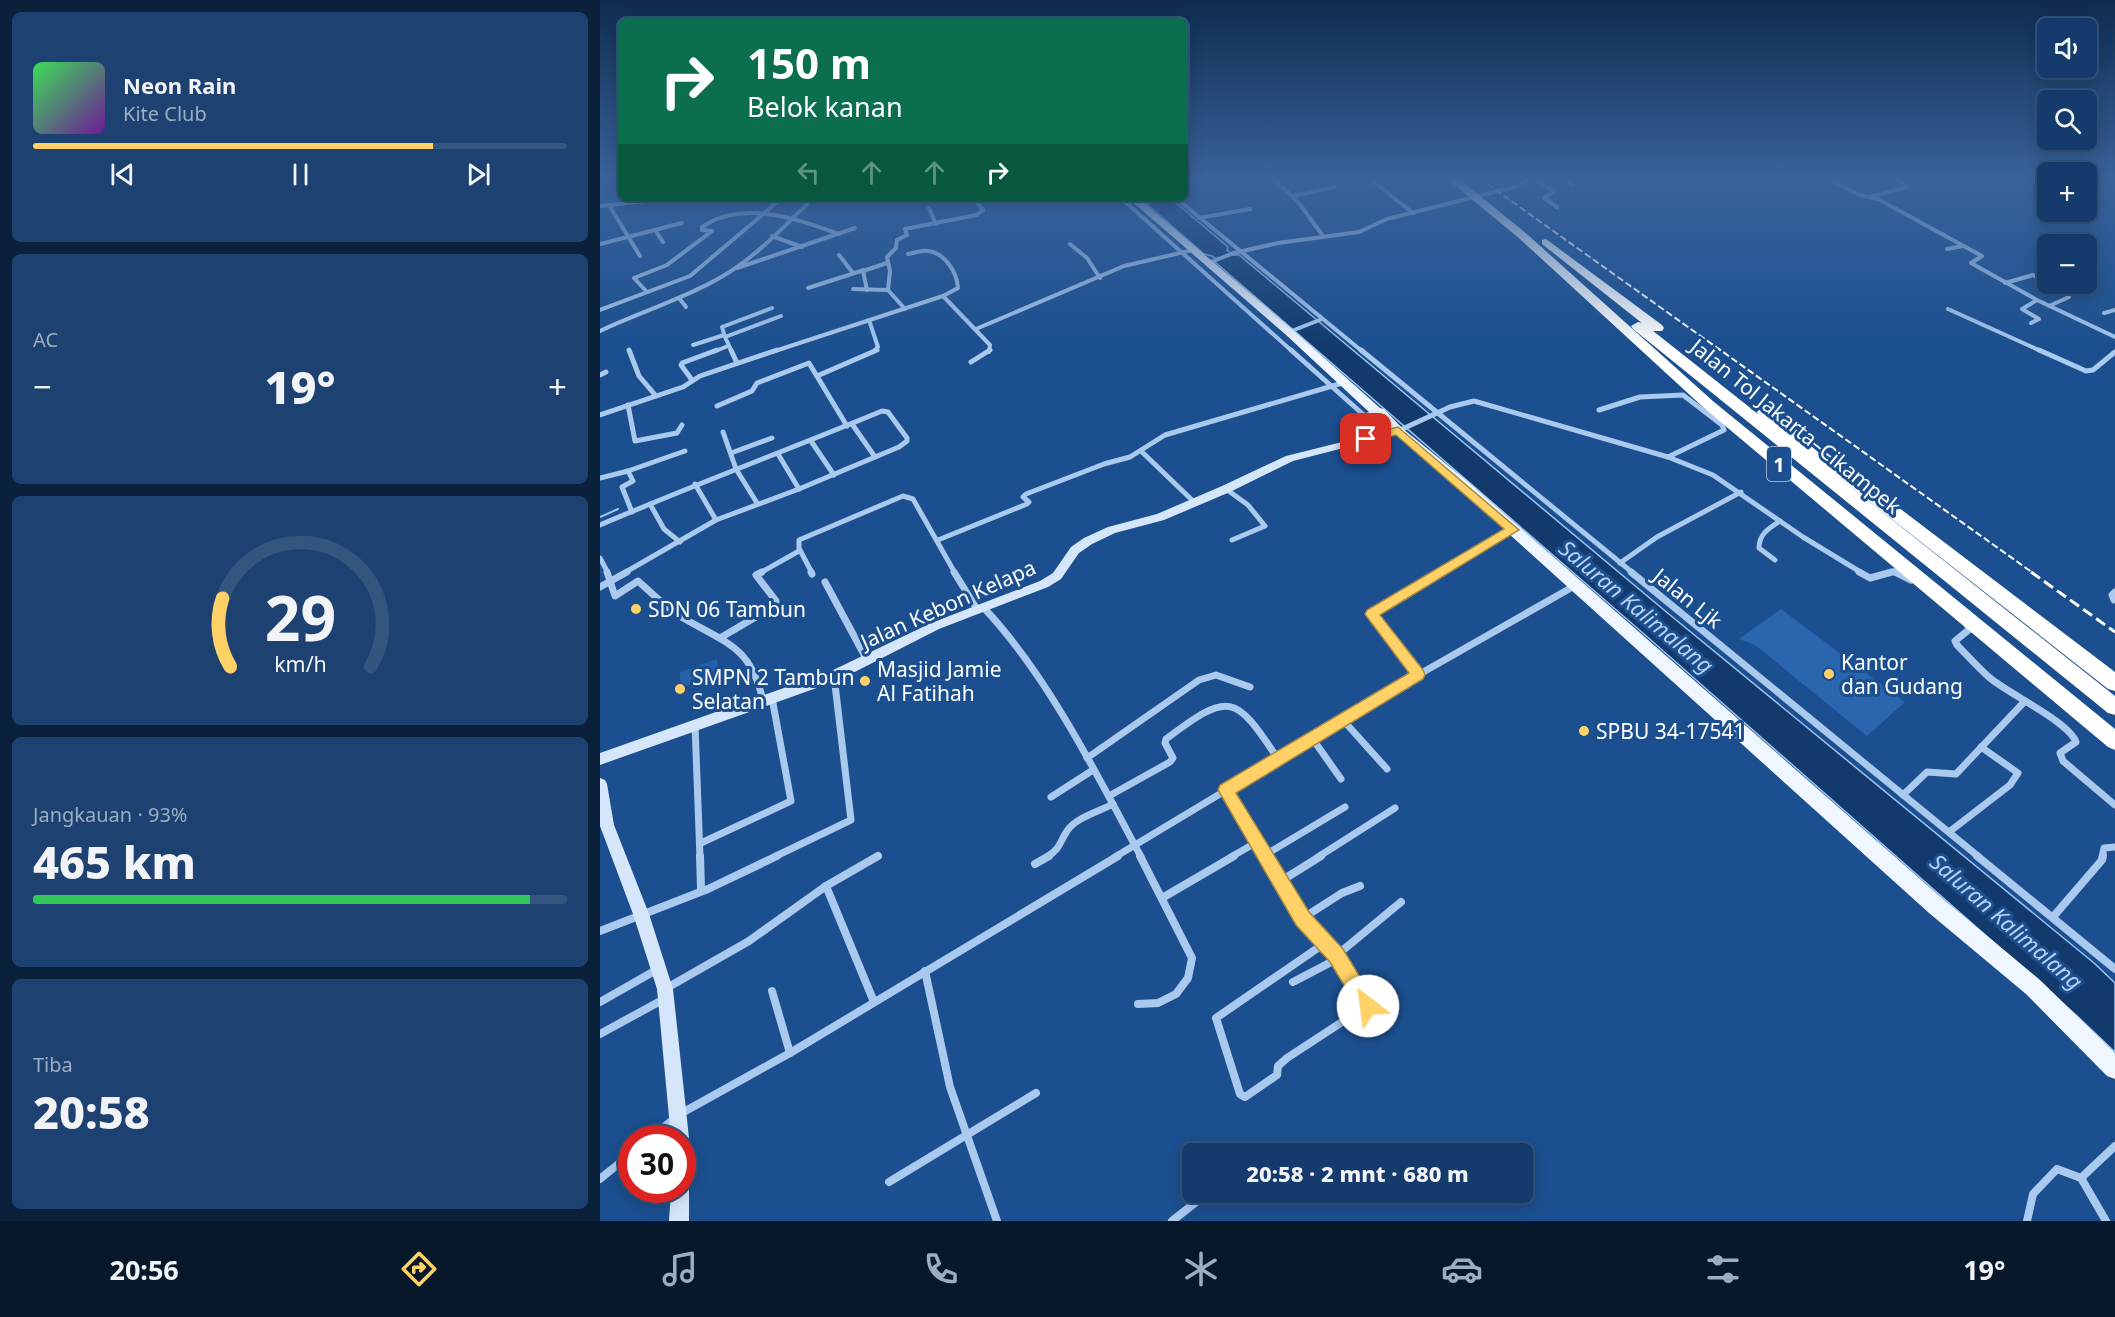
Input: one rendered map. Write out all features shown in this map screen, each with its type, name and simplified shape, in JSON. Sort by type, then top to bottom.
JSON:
[{"type":"highway","name":"1","points":[[1522,235],[1709,405],[2115,741]]},
{"type":"highway","name":"Jalan Tol Jakarta–Cikampek","points":[[1523,235],[2115,706]]},
{"type":"highway","name":"1","points":[[1530,235],[1718,404],[2115,727]]},
{"type":"highway","name":"Jalan Tol Jakarta–Cikampek","points":[[1537,235],[2115,683]]},
{"type":"main road","points":[[1171,235],[1187,251],[1212,261],[1221,281],[1291,331],[1300,342],[1380,412],[1396,431],[1576,585],[1936,906],[2033,987],[2115,1068]]},
{"type":"main road","points":[[1259,321],[1270,317]]},
{"type":"main road","points":[[1287,346],[1300,342]]},
{"type":"main road","points":[[1366,417],[1380,412]]},
{"type":"street","points":[[600,244],[637,235]]},
{"type":"street","points":[[658,235],[663,242]]},
{"type":"street","points":[[647,292],[634,278],[667,265],[707,235]]},
{"type":"street","points":[[600,310],[690,276],[739,235]]},
{"type":"street","points":[[600,331],[679,298],[734,269],[836,235]]},
{"type":"street","points":[[905,309],[888,290],[890,271],[887,263],[888,257],[896,248],[897,240],[907,235]]},
{"type":"street","points":[[1167,235],[1221,281],[1259,321],[1366,417],[1396,431],[1464,403],[1484,403],[1694,466],[1741,492],[1779,521],[1870,578],[1894,571],[1912,580],[1971,628],[1955,641],[1991,679],[2060,724],[2075,738],[2076,742],[2060,753],[2063,761],[2115,805]]},
{"type":"street","name":"Jalan Ljk","points":[[1218,235],[2115,969]]},
{"type":"street","points":[[1212,261],[1237,252],[1332,235]]},
{"type":"street","points":[[1945,235],[1982,256],[1971,264],[2037,300],[2115,337]]},
{"type":"street","points":[[734,269],[772,236],[802,247]]},
{"type":"street","points":[[629,237],[640,256]]},
{"type":"street","points":[[1070,244],[1085,256],[1100,278]]},
{"type":"street","points":[[1947,249],[1964,245]]},
{"type":"street","points":[[600,415],[683,387],[692,380],[737,363],[957,290],[959,285],[947,260],[931,251],[908,254]]},
{"type":"street","points":[[976,328],[1133,263],[1187,251]]},
{"type":"street","points":[[839,255],[853,273]]},
{"type":"street","points":[[808,288],[887,263]]},
{"type":"street","points":[[864,270],[862,273],[867,290]]},
{"type":"street","points":[[2004,283],[2033,275],[2037,277]]},
{"type":"street","points":[[853,289],[888,290]]},
{"type":"street","points":[[943,296],[976,328],[991,349],[987,354],[971,362]]},
{"type":"street","points":[[2049,306],[2069,297]]},
{"type":"street","points":[[679,298],[686,307]]},
{"type":"street","points":[[2031,323],[2039,319],[2022,309],[2037,300]]},
{"type":"street","points":[[737,363],[722,327],[772,308]]},
{"type":"street","points":[[1948,309],[2086,371],[2093,370],[2115,352]]},
{"type":"street","points":[[2104,313],[2115,310]]},
{"type":"street","points":[[693,345],[781,316]]},
{"type":"street","points":[[817,376],[877,350],[869,320]]},
{"type":"street","points":[[1291,331],[1321,320]]},
{"type":"street","points":[[692,380],[681,365],[682,363],[728,346]]},
{"type":"street","points":[[629,350],[639,376],[656,396]]},
{"type":"street","points":[[717,406],[752,391],[757,383],[809,363],[850,425],[875,457]]},
{"type":"street","points":[[938,540],[1027,504],[1029,502],[1023,497],[1026,494],[1141,452],[1166,435],[1347,382]]},
{"type":"street","points":[[1599,410],[1640,397],[1683,395],[1722,425],[1725,430],[1668,457]]},
{"type":"street","points":[[628,405],[635,441],[677,433],[682,425]]},
{"type":"street","points":[[600,525],[696,484],[884,411],[907,438],[904,444],[834,475],[716,520],[600,586]]},
{"type":"street","name":"Jalan Kebon Kelapa","points":[[600,759],[834,676],[935,626],[1044,584],[1057,576],[1075,550],[1112,530],[1149,521],[1226,489],[1290,458],[1396,431]]},
{"type":"street","points":[[723,432],[736,469],[757,503]]},
{"type":"street","points":[[731,453],[772,438]]},
{"type":"street","points":[[811,441],[834,475]]},
{"type":"street","points":[[600,478],[686,451]]},
{"type":"street","points":[[1141,452],[1193,501]]},
{"type":"street","points":[[778,454],[799,489]]},
{"type":"street","points":[[628,471],[633,481],[622,487],[632,512]]},
{"type":"street","points":[[696,484],[716,520]]},
{"type":"street","points":[[1226,489],[1248,505],[1265,526],[1232,540]]},
{"type":"street","points":[[1620,563],[1657,537],[1741,492]]},
{"type":"street","points":[[812,574],[800,550],[797,542],[799,540],[903,496],[913,499],[938,540],[937,545],[980,608],[1002,625],[1016,644],[1087,758],[1136,844],[1192,958],[1192,968],[1183,987],[1168,1000],[1151,1006],[1138,1004]]},
{"type":"street","points":[[650,504],[664,529],[680,542]]},
{"type":"street","points":[[1776,560],[1759,548],[1758,544],[1764,531],[1779,521]]},
{"type":"street","points":[[1418,675],[1371,614],[1513,530]]},
{"type":"street","points":[[720,638],[776,604],[756,575],[800,550]]},
{"type":"street","points":[[600,558],[612,581],[615,596],[638,581],[683,618],[735,645],[752,664],[768,700],[791,801],[701,843]]},
{"type":"street","points":[[825,582],[867,660]]},
{"type":"street","points":[[666,1125],[680,1114],[790,1053],[1418,675],[1576,585]]},
{"type":"street","points":[[1087,758],[1199,680],[1216,675],[1250,687]]},
{"type":"street","points":[[600,931],[704,890],[851,820],[834,676]]},
{"type":"street","points":[[1904,795],[1927,772],[1935,771],[1948,776],[1956,774],[2025,701]]},
{"type":"street","points":[[1108,796],[1170,762],[1173,758],[1164,743],[1166,739],[1221,706],[1233,707],[1246,714],[1278,759]]},
{"type":"street","points":[[1343,720],[1387,769]]},
{"type":"street","points":[[695,725],[701,889],[704,890]]},
{"type":"street","points":[[1312,738],[1341,779]]},
{"type":"street","points":[[1949,832],[2010,785],[2018,773],[1981,747]]},
{"type":"street","points":[[1051,797],[1093,770]]},
{"type":"street","points":[[600,784],[603,811],[613,844],[641,914],[665,994],[680,1125]]},
{"type":"street","points":[[1226,790],[1303,918],[1338,957],[1367,1004],[1367,1007],[1287,1058],[1278,1065],[1277,1075],[1272,1080],[1245,1097],[1240,1094],[1216,1018],[1325,943]]},
{"type":"street","points":[[1035,864],[1059,850],[1067,831],[1076,823],[1113,804]]},
{"type":"street","points":[[1265,855],[1345,807]]},
{"type":"street","points":[[1281,882],[1395,808]]},
{"type":"street","points":[[1162,898],[1257,842]]},
{"type":"street","points":[[2053,917],[2102,860],[2104,848],[2115,847]]},
{"type":"street","points":[[600,1034],[749,941],[826,886],[879,856]]},
{"type":"street","points":[[826,886],[874,1002]]},
{"type":"street","points":[[1303,918],[1342,893],[1360,886]]},
{"type":"street","points":[[1293,982],[1338,957],[1401,902]]},
{"type":"street","points":[[600,1002],[658,969]]},
{"type":"street","points":[[925,971],[950,1087],[998,1221]]},
{"type":"street","points":[[772,991],[790,1053]]},
{"type":"street","points":[[889,1182],[1036,1093]]},
{"type":"street","points":[[2081,1178],[2115,1146]]},
{"type":"street","points":[[600,1179],[618,1164]]},
{"type":"street","points":[[2027,1221],[2032,1194],[2057,1169],[2081,1178],[2106,1221]]},
{"type":"street","points":[[679,1221],[680,1203]]},
{"type":"street","points":[[1172,1221],[1195,1203]]},
{"type":"shaded area","points":[[717,659],[718,675],[681,688],[680,672]]},
{"type":"water","name":"Saluran Kalimalang","points":[[1182,235],[1214,235],[1228,247],[1227,250],[1233,255],[1239,255],[1670,615],[2094,963],[2115,983],[2115,1052],[1644,634],[1215,262],[1216,259],[1204,254]]},
{"type":"building","name":"Kantor dan Gudang","points":[[1781,609],[1905,702],[1867,736],[1755,645],[1739,639]]},
{"type":"waterway","points":[[600,517],[618,509]]},
{"type":"railway","points":[[1559,235],[2033,573]]},
{"type":"railway","points":[[2031,572],[2115,632]]},
{"type":"place","name":"SDN 06 Tambun","points":[[636,609]]},
{"type":"place","name":"Kantor dan Gudang","points":[[1829,674]]},
{"type":"place","name":"Masjid Jamie Al Fatihah","points":[[865,681]]},
{"type":"place","name":"SMPN 2 Tambun Selatan","points":[[680,689]]},
{"type":"place","name":"SPBU 34-17541","points":[[1584,731]]},
{"type":"route","points":[[1366,439],[1398,431],[1462,483],[1513,530],[1371,614],[1418,675],[1226,790],[1303,918],[1337,955],[1368,1006]]}]
